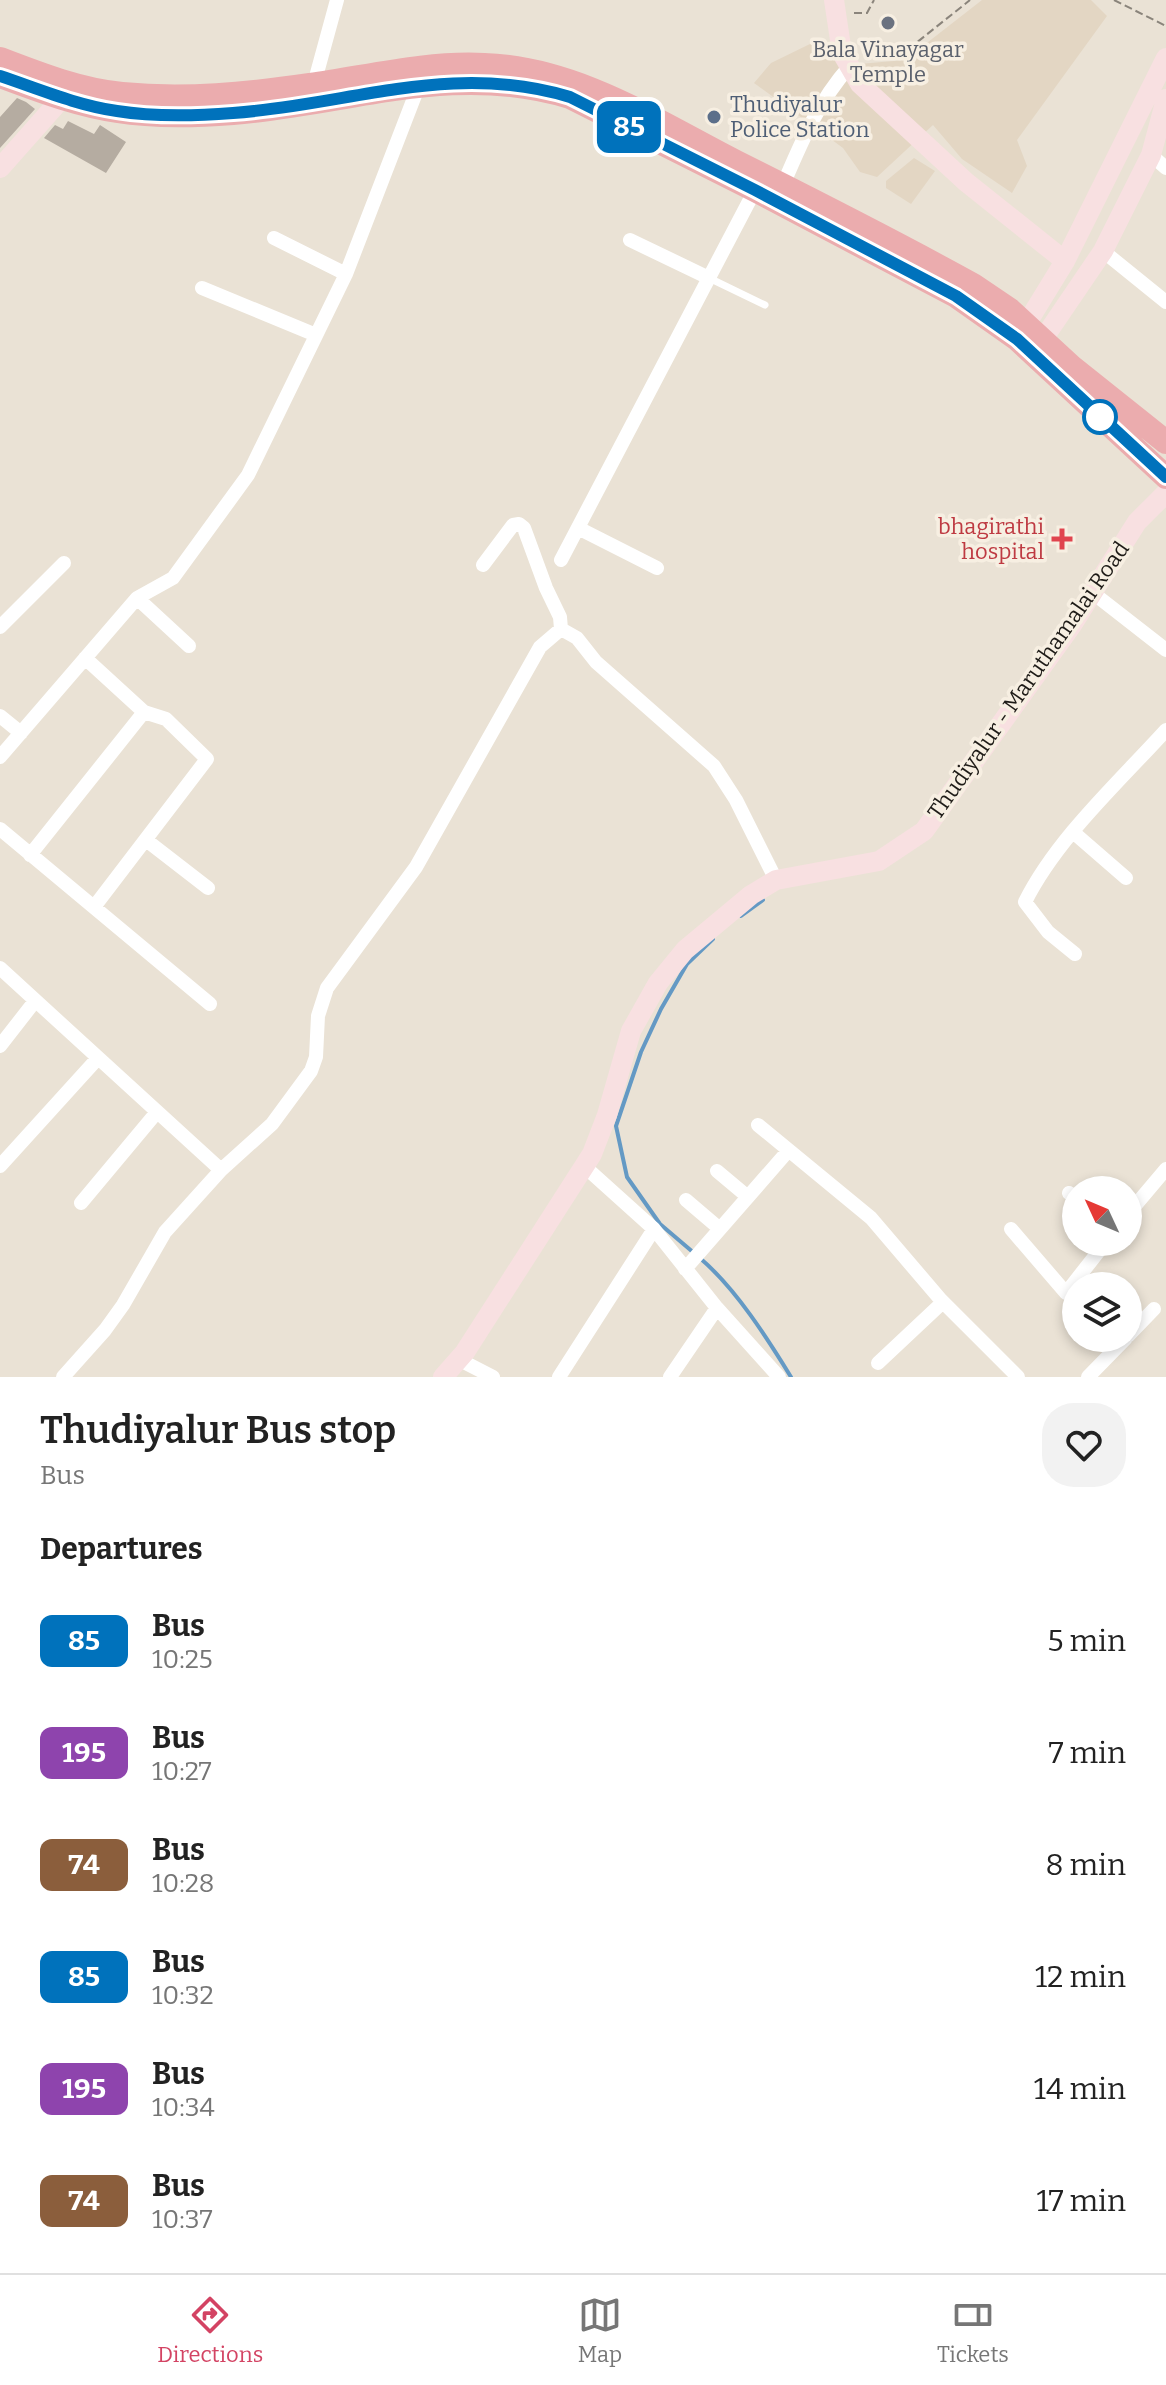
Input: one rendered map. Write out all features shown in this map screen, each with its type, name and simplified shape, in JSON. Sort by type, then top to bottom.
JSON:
[{"type":"highway","points":[[0,59],[65,91],[118,111],[183,115],[235,113],[443,82],[513,84],[570,97],[956,296],[1073,368],[1166,442]]},
{"type":"highway","points":[[0,76],[65,91],[177,96],[248,93],[438,65],[485,65],[562,77],[595,90],[783,185],[973,285],[1166,477]]},
{"type":"main road","points":[[836,7],[845,60],[860,84],[966,182],[1065,261]]},
{"type":"main road","points":[[1030,339],[1065,261],[1166,58]]},
{"type":"main road","points":[[0,168],[65,91]]},
{"type":"main road","points":[[1030,339],[1087,276],[1157,156],[1166,99]]},
{"type":"main road","points":[[1126,135],[1157,156]]},
{"type":"main road","name":"Thudiyalur - Maruthamalai Road","points":[[443,1377],[458,1359],[592,1154],[607,1115],[631,1031],[658,983],[685,950],[705,932],[751,895],[776,880],[879,861],[924,831],[1093,593],[1137,522],[1166,493]]},
{"type":"street","points":[[314,84],[337,0]]},
{"type":"street","points":[[783,185],[806,131],[845,60]]},
{"type":"street","points":[[0,757],[137,598],[173,578],[248,475],[346,274],[419,85]]},
{"type":"street","points":[[561,560],[755,190]]},
{"type":"street","points":[[274,238],[346,274]]},
{"type":"street","points":[[630,240],[709,278]]},
{"type":"street","points":[[1103,251],[1166,302]]},
{"type":"street","points":[[202,288],[316,335]]},
{"type":"street","points":[[483,565],[513,525],[519,524],[524,528],[560,617],[561,629]]},
{"type":"street","points":[[578,528],[657,568]]},
{"type":"street","points":[[0,627],[64,563]]},
{"type":"street","points":[[1093,593],[1166,650]]},
{"type":"street","points":[[137,598],[189,646]]},
{"type":"street","points":[[561,629],[577,638],[596,662],[714,766],[736,800],[776,880]]},
{"type":"street","points":[[63,1377],[123,1305],[165,1232],[221,1170],[272,1124],[311,1071],[316,1057],[318,1016],[327,988],[416,867],[540,647],[561,629]]},
{"type":"street","points":[[85,658],[144,712],[166,719],[207,759],[94,907]]},
{"type":"street","points":[[30,855],[144,712]]},
{"type":"street","points":[[0,716],[21,733]]},
{"type":"street","points":[[1075,954],[1048,932],[1025,902],[1037,878],[1073,832],[1166,730]]},
{"type":"street","points":[[0,829],[210,1004]]},
{"type":"street","points":[[1073,832],[1126,878]]},
{"type":"street","points":[[146,840],[208,888]]},
{"type":"street","points":[[0,968],[221,1170]]},
{"type":"street","points":[[0,1046],[35,1001]]},
{"type":"street","points":[[0,1166],[98,1058]]},
{"type":"street","points":[[81,1203],[157,1112]]},
{"type":"street","points":[[758,1125],[871,1218],[943,1302],[1018,1377]]},
{"type":"street","points":[[693,1260],[788,1151]]},
{"type":"street","points":[[584,1166],[693,1260],[717,1308],[776,1376]]},
{"type":"street","points":[[1142,1197],[1166,1169]]},
{"type":"street","points":[[717,1171],[748,1197]]},
{"type":"street","points":[[686,1200],[720,1229]]},
{"type":"street","points":[[559,1377],[654,1229]]},
{"type":"street","points":[[1011,1229],[1066,1293],[1095,1256]]},
{"type":"street","points":[[878,1363],[943,1302]]},
{"type":"street","points":[[670,1377],[717,1308]]},
{"type":"street","points":[[1142,1321],[1154,1309]]},
{"type":"street","points":[[1088,1377],[1112,1352]]},
{"type":"street","points":[[458,1359],[493,1377]]},
{"type":"lane","points":[[709,278],[765,305]]},
{"type":"path","points":[[836,7],[867,13],[874,0]]},
{"type":"path","points":[[845,60],[886,52],[901,55],[970,0]]},
{"type":"path","points":[[1114,0],[1166,26]]},
{"type":"shaded area","points":[[982,0],[1091,0],[1107,16],[1017,140],[1027,166],[1012,193],[962,159],[933,125],[877,177],[860,172],[843,148],[754,83],[771,63],[812,43],[859,64],[905,60]]},
{"type":"shaded area","points":[[914,158],[935,171],[911,204],[886,188],[886,181]]},
{"type":"building","points":[[17,98],[35,109],[0,148],[0,117]]},
{"type":"building","points":[[68,121],[94,134],[100,125],[126,142],[106,173],[44,138],[55,125],[63,129]]},
{"type":"waterway","points":[[741,916],[763,900]]},
{"type":"waterway","points":[[694,1253],[660,1224],[627,1177],[616,1126],[641,1052],[661,1009],[687,964],[713,939]]},
{"type":"waterway","points":[[701,1259],[739,1299],[791,1377]]},
{"type":"bus line","name":"85","points":[[0,76],[62,98],[118,111],[183,115],[235,113],[443,82],[513,84],[570,97],[956,296],[1017,339],[1166,477]]},
{"type":"place","name":"Bala Vinayagar Temple","points":[[888,23]]},
{"type":"place","name":"Thudiyalur Police Station","points":[[714,117]]},
{"type":"place","name":"bhagirathi hospital","points":[[1062,539]]}]
